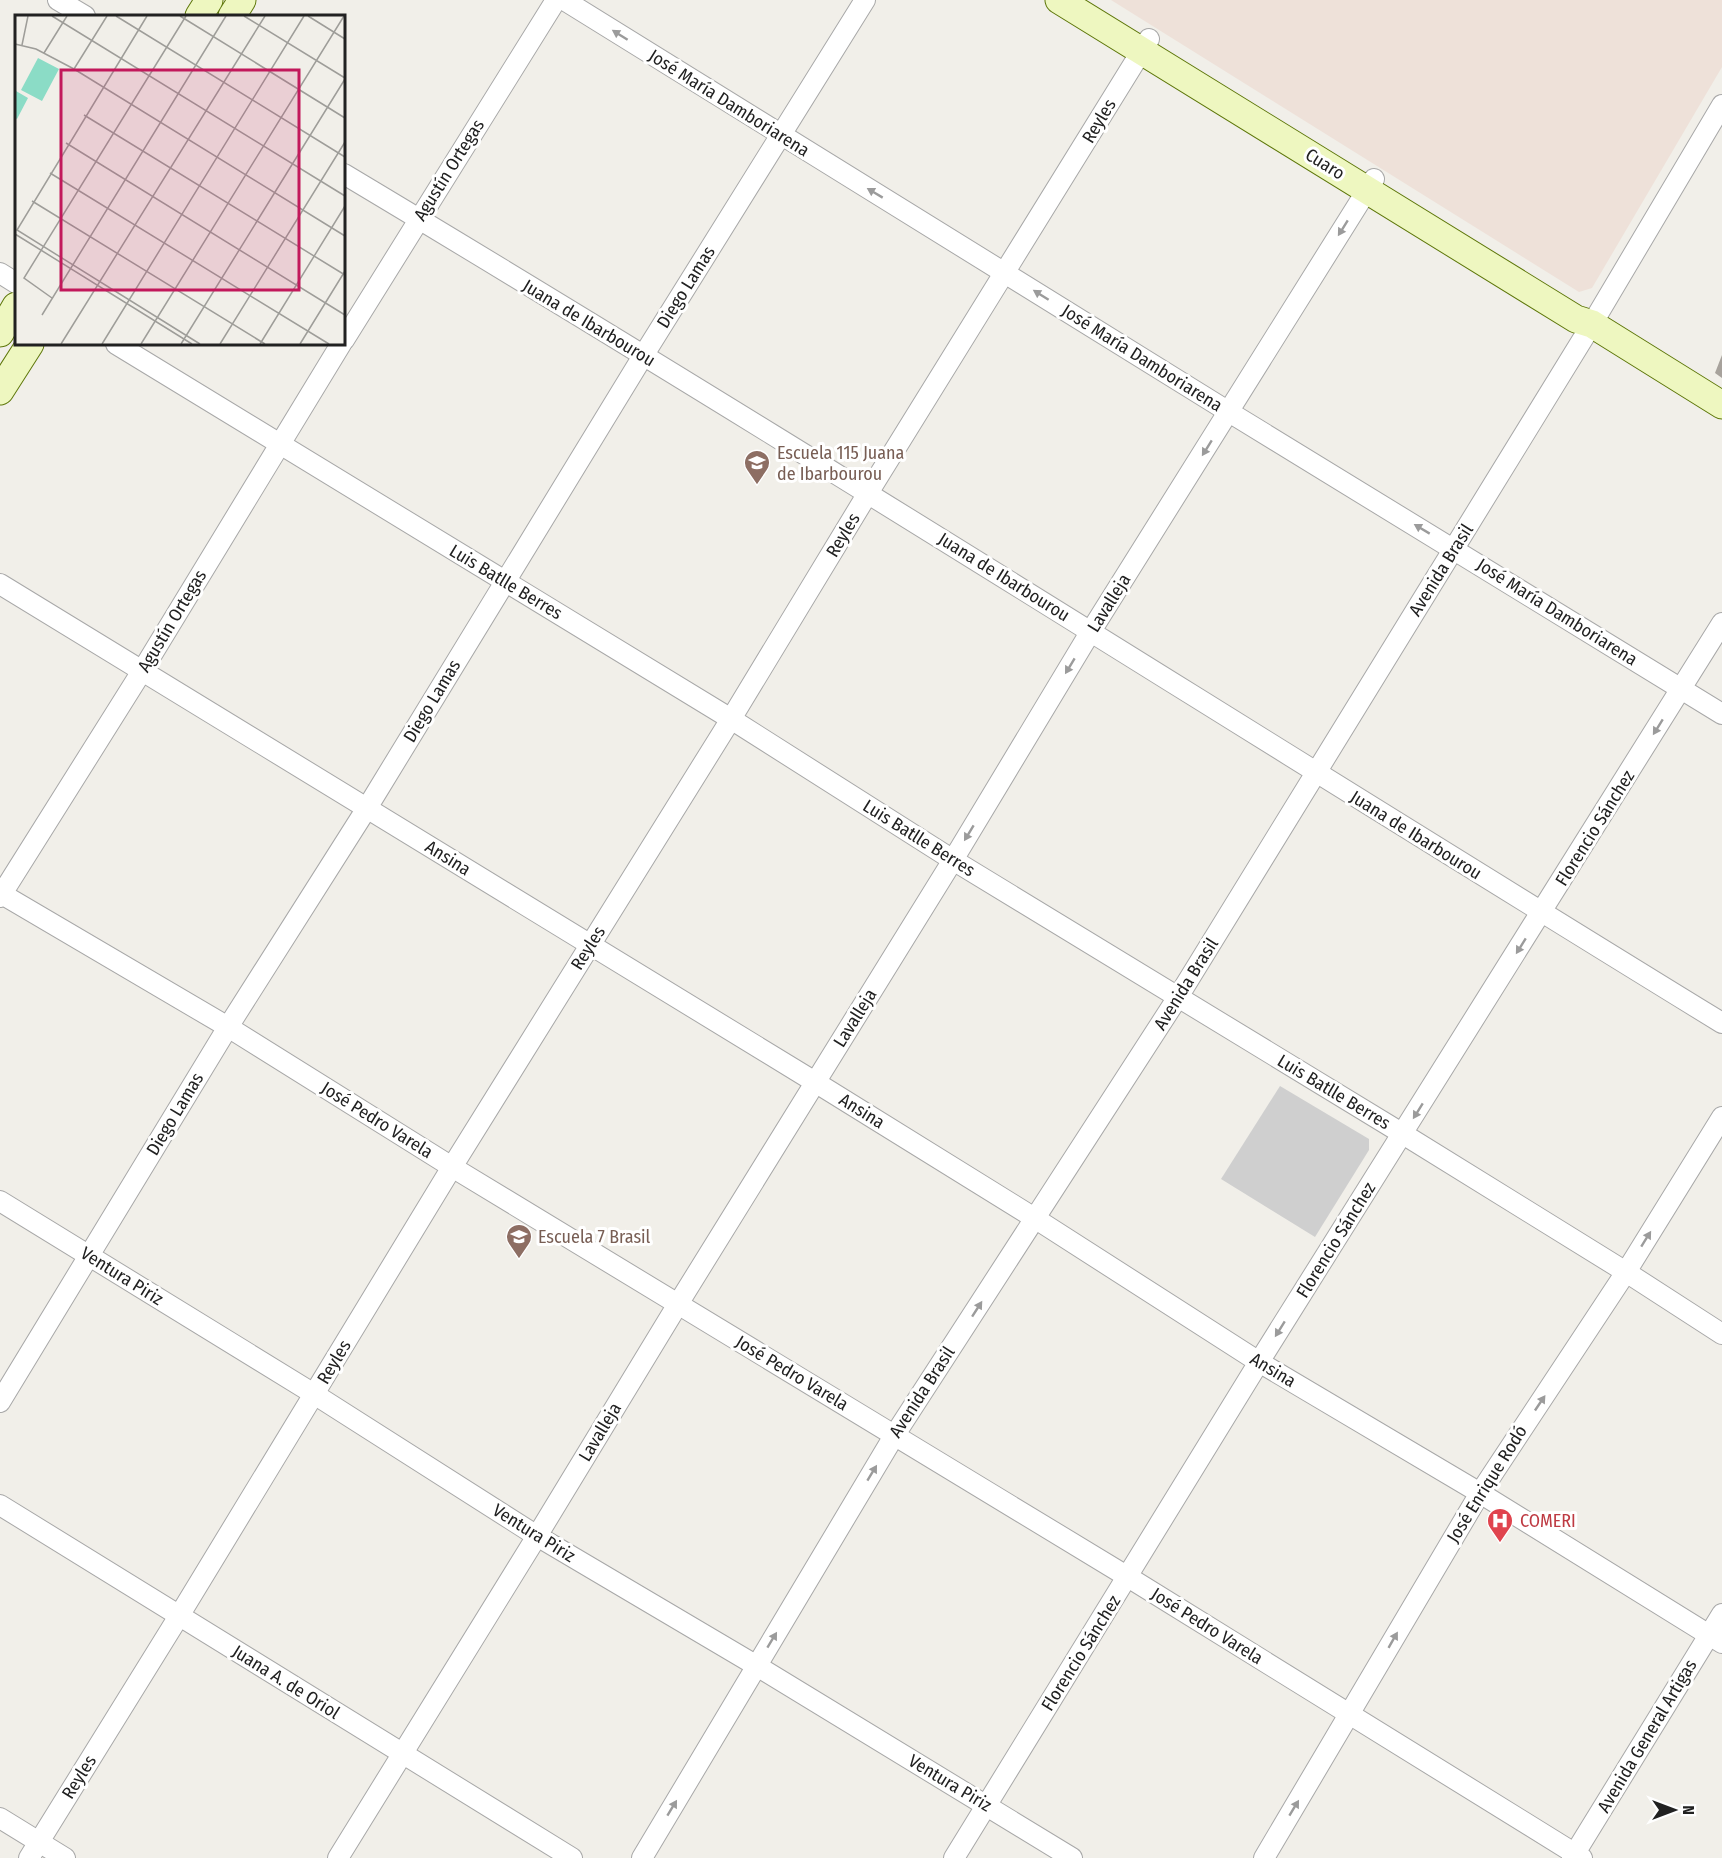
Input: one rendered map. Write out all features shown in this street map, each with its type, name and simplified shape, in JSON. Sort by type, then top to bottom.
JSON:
[{"type":"street","points":[[58,0],[83,15]]},
{"type":"street","points":[[200,15],[209,0]]},
{"type":"street","points":[[232,15],[242,0]]},
{"type":"street","name":"Agustín Ortegas","points":[[345,337],[556,0]]},
{"type":"street","name":"José María Damboriarena","points":[[564,0],[1722,714]]},
{"type":"street","name":"Diego Lamas","points":[[0,1402],[228,1027],[367,808],[864,0]]},
{"type":"street","name":"Cuaro","points":[[1059,0],[1145,45],[1370,184],[1582,308],[1592,324],[1722,405]]},
{"type":"street","name":"Cuaro","points":[[1084,0],[1145,45]]},
{"type":"street","name":"Reyles","points":[[34,1850],[452,1167],[731,719],[1145,45]]},
{"type":"street","name":"Avenida Brasil","points":[[642,1858],[894,1436],[1178,997],[1455,549],[1722,105]]},
{"type":"street","name":"Juana de Ibarbourou","points":[[345,175],[1091,631],[1316,773],[1722,1023]]},
{"type":"street","name":"Lavalleja","points":[[338,1858],[953,860],[1091,631],[1370,184]]},
{"type":"street","points":[[0,273],[15,282]]},
{"type":"street","points":[[0,333],[15,308]]},
{"type":"street","points":[[0,391],[29,345]]},
{"type":"street","name":"Luis Batlle Berres","points":[[118,345],[731,719],[953,860],[1403,1134],[1722,1334]]},
{"type":"street","name":"Agustín Ortegas","points":[[1,895],[142,671],[340,345]]},
{"type":"street","name":"Ansina","points":[[0,584],[815,1082],[1036,1219],[1259,1362],[1480,1493],[1715,1639]]},
{"type":"street","name":"Florencio Sánchez","points":[[954,1858],[1259,1362],[1722,623]]},
{"type":"street","name":"José Pedro Varela","points":[[1,895],[228,1027],[452,1167],[1128,1577],[1576,1857]]},
{"type":"street","name":"José Enrique Rodó","points":[[1264,1858],[1480,1493],[1626,1272],[1722,1117]]},
{"type":"street","name":"Ventura Piriz","points":[[0,1201],[314,1394],[537,1536],[757,1666],[1072,1858]]},
{"type":"street","name":"Juana A. de Oriol","points":[[0,1505],[572,1858]]},
{"type":"street","name":"Avenida General Artigas","points":[[1576,1857],[1715,1639],[1722,1614]]},
{"type":"street","points":[[0,1818],[34,1850],[65,1858]]},
{"type":"shaded area","points":[[1111,0],[1722,0],[1722,67],[1592,288],[1579,292]]},
{"type":"shaded area","points":[[1280,1086],[1369,1139],[1369,1150],[1315,1237],[1221,1179]]},
{"type":"place","name":"Escuela 115 Juana de Ibarbourou","points":[[757,486]]},
{"type":"place","name":"Escuela 7 Brasil","points":[[519,1260]]},
{"type":"place","name":"COMERI","points":[[1500,1544]]}]
